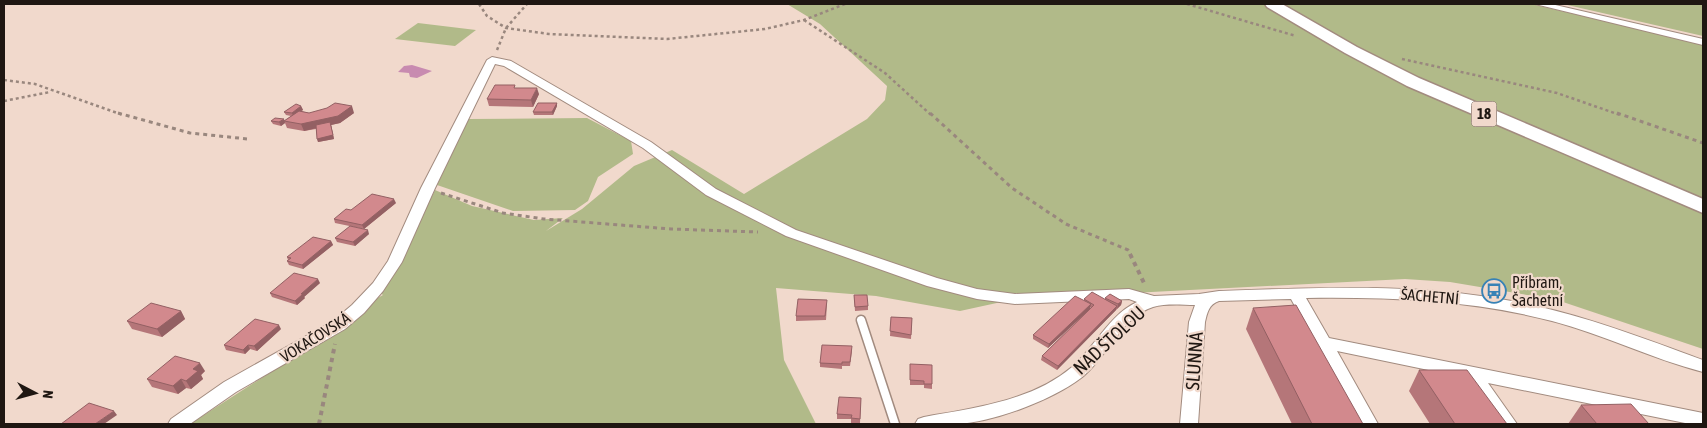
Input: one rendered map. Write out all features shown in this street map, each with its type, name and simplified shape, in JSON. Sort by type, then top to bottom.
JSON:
[{"type":"main road","name":"18","points":[[1272,4],[1412,82],[1703,207]]},
{"type":"street","points":[[1540,4],[1703,42]]},
{"type":"street","points":[[492,60],[507,63],[647,145],[711,192],[791,233],[932,282],[977,294],[1015,299],[1129,294],[1153,301]]},
{"type":"street","name":"VOKAČOVSKÁ","points":[[177,424],[230,388],[339,325],[358,310],[378,287],[395,262],[428,188],[492,60]]},
{"type":"street","name":"ŠACHETNÍ","points":[[1153,301],[1198,298],[1208,300],[1219,296],[1400,293],[1500,304],[1598,327],[1703,366]]},
{"type":"street","points":[[1296,294],[1369,424]]},
{"type":"street","name":"SLUNNÁ","points":[[1189,424],[1197,322],[1201,308],[1208,300]]},
{"type":"street","name":"NAD ŠTOLOU","points":[[924,424],[1016,403],[1044,391],[1077,372],[1108,336],[1138,308],[1153,301]]},
{"type":"street","points":[[1324,343],[1703,420]]},
{"type":"street","points":[[1472,373],[1508,424]]},
{"type":"street","points":[[1626,404],[1644,424]]},
{"type":"lane","points":[[861,320],[895,424]]},
{"type":"path","points":[[479,4],[487,16],[506,28],[549,34],[667,38],[736,33],[804,20],[844,4]]},
{"type":"path","points":[[492,60],[506,28],[528,4]]},
{"type":"path","points":[[1186,4],[1304,38]]},
{"type":"path","points":[[804,20],[885,73],[1012,188],[1066,224],[1128,250],[1153,301]]},
{"type":"path","points":[[1399,59],[1557,93],[1703,142]]},
{"type":"path","points":[[4,80],[35,84],[51,92],[108,112],[190,133],[248,140]]},
{"type":"path","points":[[4,101],[51,92]]},
{"type":"path","points":[[428,188],[503,214],[671,229],[761,232]]},
{"type":"path","points":[[319,424],[339,325]]},
{"type":"green space","points":[[787,4],[1264,4],[1351,53],[1448,103],[1703,210],[1703,349],[1557,300],[1450,282],[1405,279],[1015,299],[960,311],[876,296],[776,288],[784,360],[816,424],[190,424],[327,336],[358,309],[383,295],[379,292],[405,250],[435,190],[472,206],[534,220],[563,218],[546,231],[582,209],[634,166],[672,150],[744,194],[867,119],[885,100],[887,86],[820,24]]},
{"type":"green space","points":[[1281,4],[1531,4],[1703,44],[1703,200],[1426,84],[1369,55]]},
{"type":"green space","points":[[1563,4],[1703,4],[1703,36]]},
{"type":"green space","points":[[418,23],[476,30],[455,46],[395,39]]},
{"type":"green space","points":[[587,118],[631,141],[633,154],[598,177],[588,201],[575,210],[513,211],[437,185],[468,119]]},
{"type":"shaded area","points":[[412,65],[432,71],[417,78],[410,77],[409,73],[398,72],[404,66]]},
{"type":"building","points":[[495,85],[515,85],[514,88],[537,88],[531,100],[487,99]]},
{"type":"building","points":[[335,103],[352,106],[338,116],[301,124],[284,121],[299,111],[309,113],[327,108]]},
{"type":"building","points":[[538,103],[557,103],[552,112],[533,112]]},
{"type":"building","points":[[296,104],[301,106],[292,113],[284,112]]},
{"type":"building","points":[[275,118],[284,119],[279,122],[271,121]]},
{"type":"building","points":[[330,122],[333,135],[317,139],[316,125]]},
{"type":"building","points":[[372,194],[394,199],[362,225],[334,219],[346,209],[351,210]]},
{"type":"building","points":[[350,226],[368,230],[353,242],[335,238]]},
{"type":"building","points":[[313,237],[331,241],[302,265],[287,261],[291,258],[287,257]]},
{"type":"building","points":[[294,273],[318,279],[295,301],[270,293]]},
{"type":"building","points":[[1092,292],[1117,306],[1058,366],[1042,356],[1094,305],[1084,299]]},
{"type":"building","points":[[1110,294],[1122,301],[1118,304],[1105,298]]},
{"type":"building","points":[[854,295],[867,295],[868,306],[855,307]]},
{"type":"building","points":[[1075,296],[1091,304],[1049,344],[1033,335]]},
{"type":"building","points":[[798,299],[827,300],[825,316],[796,316]]},
{"type":"building","points":[[151,303],[181,311],[157,329],[127,321]]},
{"type":"building","points":[[1296,305],[1363,424],[1312,424],[1253,308]]},
{"type":"building","points":[[891,317],[912,318],[911,335],[890,331]]},
{"type":"building","points":[[255,319],[279,325],[254,346],[248,345],[243,350],[224,345]]},
{"type":"building","points":[[822,345],[852,346],[850,362],[842,362],[842,364],[820,363]]},
{"type":"building","points":[[175,356],[200,363],[193,369],[198,371],[186,381],[181,379],[173,386],[147,379]]},
{"type":"building","points":[[910,364],[932,365],[932,384],[924,384],[924,381],[910,380]]},
{"type":"building","points":[[1419,370],[1467,370],[1507,424],[1455,424]]},
{"type":"building","points":[[839,397],[861,398],[860,419],[851,418],[852,415],[837,414]]},
{"type":"building","points":[[89,403],[114,411],[95,424],[61,424]]},
{"type":"building","points":[[1631,404],[1649,424],[1597,424],[1581,405]]},
{"type":"place","name":"Příbram, Šachetní","points":[[1494,291]]}]
